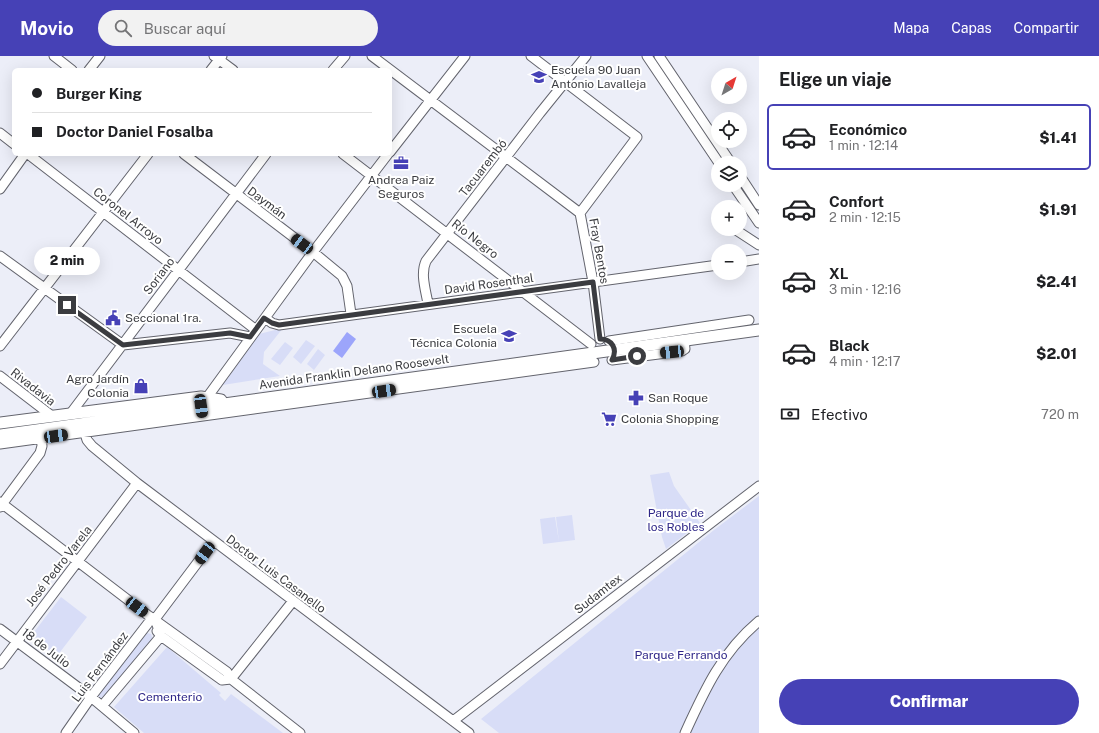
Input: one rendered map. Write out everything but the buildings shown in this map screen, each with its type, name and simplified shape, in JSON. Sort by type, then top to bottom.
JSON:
[{"type":"main road","name":"Avenida Franklin Delano Roosevelt","points":[[202,404],[232,402],[489,372],[596,358],[609,347],[660,343],[685,345],[713,331],[728,329],[757,330]]},
{"type":"main road","points":[[0,435],[41,434],[84,423],[202,404]]},
{"type":"main road","points":[[0,423],[71,414],[84,423]]},
{"type":"street","points":[[54,56],[69,68]]},
{"type":"street","points":[[91,68],[100,56]]},
{"type":"street","points":[[335,68],[345,56]]},
{"type":"street","points":[[372,56],[388,68]]},
{"type":"street","points":[[392,149],[465,56]]},
{"type":"street","points":[[531,56],[566,82]]},
{"type":"street","name":"Tacuarembó","points":[[428,304],[424,265],[447,233],[586,56]]},
{"type":"street","points":[[647,56],[714,156]]},
{"type":"street","points":[[659,56],[726,156]]},
{"type":"street","points":[[213,68],[218,57],[231,68]]},
{"type":"street","points":[[392,71],[580,213]]},
{"type":"street","name":"Fray Bentos","points":[[566,82],[637,137],[580,213],[593,282],[609,347]]},
{"type":"street","points":[[0,133],[12,142]]},
{"type":"street","points":[[0,189],[25,156]]},
{"type":"street","name":"Coronel Arroyo","points":[[30,156],[233,313],[253,334]]},
{"type":"street","points":[[0,346],[146,156]]},
{"type":"street","name":"Daymán","points":[[187,156],[313,252],[344,279],[347,286],[351,314]]},
{"type":"street","name":"Soriano","points":[[71,414],[264,156]]},
{"type":"street","name":"Río Negro","points":[[346,156],[522,291],[596,358]]},
{"type":"street","points":[[202,404],[313,252],[387,156]]},
{"type":"street","points":[[747,187],[759,205]]},
{"type":"street","points":[[738,192],[759,221]]},
{"type":"street","points":[[745,236],[759,245]]},
{"type":"street","points":[[0,256],[123,345],[230,333],[253,334]]},
{"type":"street","points":[[747,261],[759,259]]},
{"type":"street","name":"David Rosenthal","points":[[264,318],[279,325],[711,266]]},
{"type":"street","points":[[230,333],[237,324],[233,313]]},
{"type":"street","name":"Avenida Franklin Delano Roosevelt","points":[[728,329],[747,320],[748,328],[757,330]]},
{"type":"street","name":"Avenida Franklin Delano Roosevelt","points":[[660,343],[713,331]]},
{"type":"street","points":[[596,340],[609,347],[608,363],[596,358],[596,340]]},
{"type":"street","points":[[84,423],[202,404],[489,372]]},
{"type":"street","name":"Rivadavia","points":[[0,376],[52,416]]},
{"type":"street","points":[[38,418],[42,446],[40,453],[1,504],[151,619],[227,672],[231,679],[300,733]]},
{"type":"street","name":"Doctor Luis Casanello","points":[[84,423],[87,440],[92,446],[137,483],[213,542],[469,733]]},
{"type":"street","points":[[0,444],[41,434]]},
{"type":"street","name":"José Pedro Varela","points":[[0,664],[137,483]]},
{"type":"street","name":"Sudamtex","points":[[453,721],[759,486]]},
{"type":"street","name":"Luis Fernández","points":[[66,733],[91,697],[151,619],[213,542]]},
{"type":"street","points":[[151,619],[161,636],[222,680],[231,679],[293,601]]},
{"type":"street","points":[[685,733],[707,686],[720,664],[749,629],[759,621]]},
{"type":"street","name":"18 de Julio","points":[[0,629],[91,697],[134,733]]},
{"type":"street","points":[[102,706],[161,636]]},
{"type":"green space","points":[[283,328],[264,352],[263,364],[280,376],[223,385],[259,334]]},
{"type":"green space","points":[[306,340],[315,346],[301,364],[293,357]]},
{"type":"green space","points":[[285,342],[293,348],[280,365],[271,359]]},
{"type":"green space","points":[[318,349],[325,355],[314,370],[307,364]]},
{"type":"green space","name":"Parque de los Robles","points":[[669,472],[674,486],[700,523],[666,549],[662,537],[650,475]]},
{"type":"green space","name":"Parque Ferrando","points":[[759,496],[759,733],[499,733],[481,719],[714,530]]},
{"type":"green space","points":[[572,515],[575,540],[559,542],[556,517]]},
{"type":"green space","points":[[555,517],[559,542],[543,544],[540,519]]},
{"type":"green space","points":[[61,597],[87,617],[57,656],[31,636]]},
{"type":"green space","points":[[147,633],[151,634],[153,639],[104,698],[99,697],[98,694]]},
{"type":"green space","name":"Cementerio","points":[[167,647],[221,693],[219,695],[225,701],[231,694],[283,733],[144,733],[114,707]]},
{"type":"water","points":[[347,332],[356,339],[342,358],[333,351]]},
{"type":"place","name":"Escuela 90 Juan Antonio Lavalleja","points":[[539,77]]},
{"type":"place","name":"Andrea Paiz Seguros","points":[[401,163]]},
{"type":"place","name":"Seccional 1ra.","points":[[113,318]]},
{"type":"place","name":"Escuela Técnica Colonia","points":[[509,336]]},
{"type":"place","name":"Agro Jardín Colonia","points":[[141,386]]},
{"type":"place","name":"San Roque","points":[[636,398]]},
{"type":"place","name":"Colonia Shopping","points":[[609,419]]},
{"type":"route","points":[[67,305],[123,345],[230,333],[250,337],[264,318],[279,325],[593,282],[600,339],[609,340],[614,346],[615,352],[612,360],[637,356]]}]
